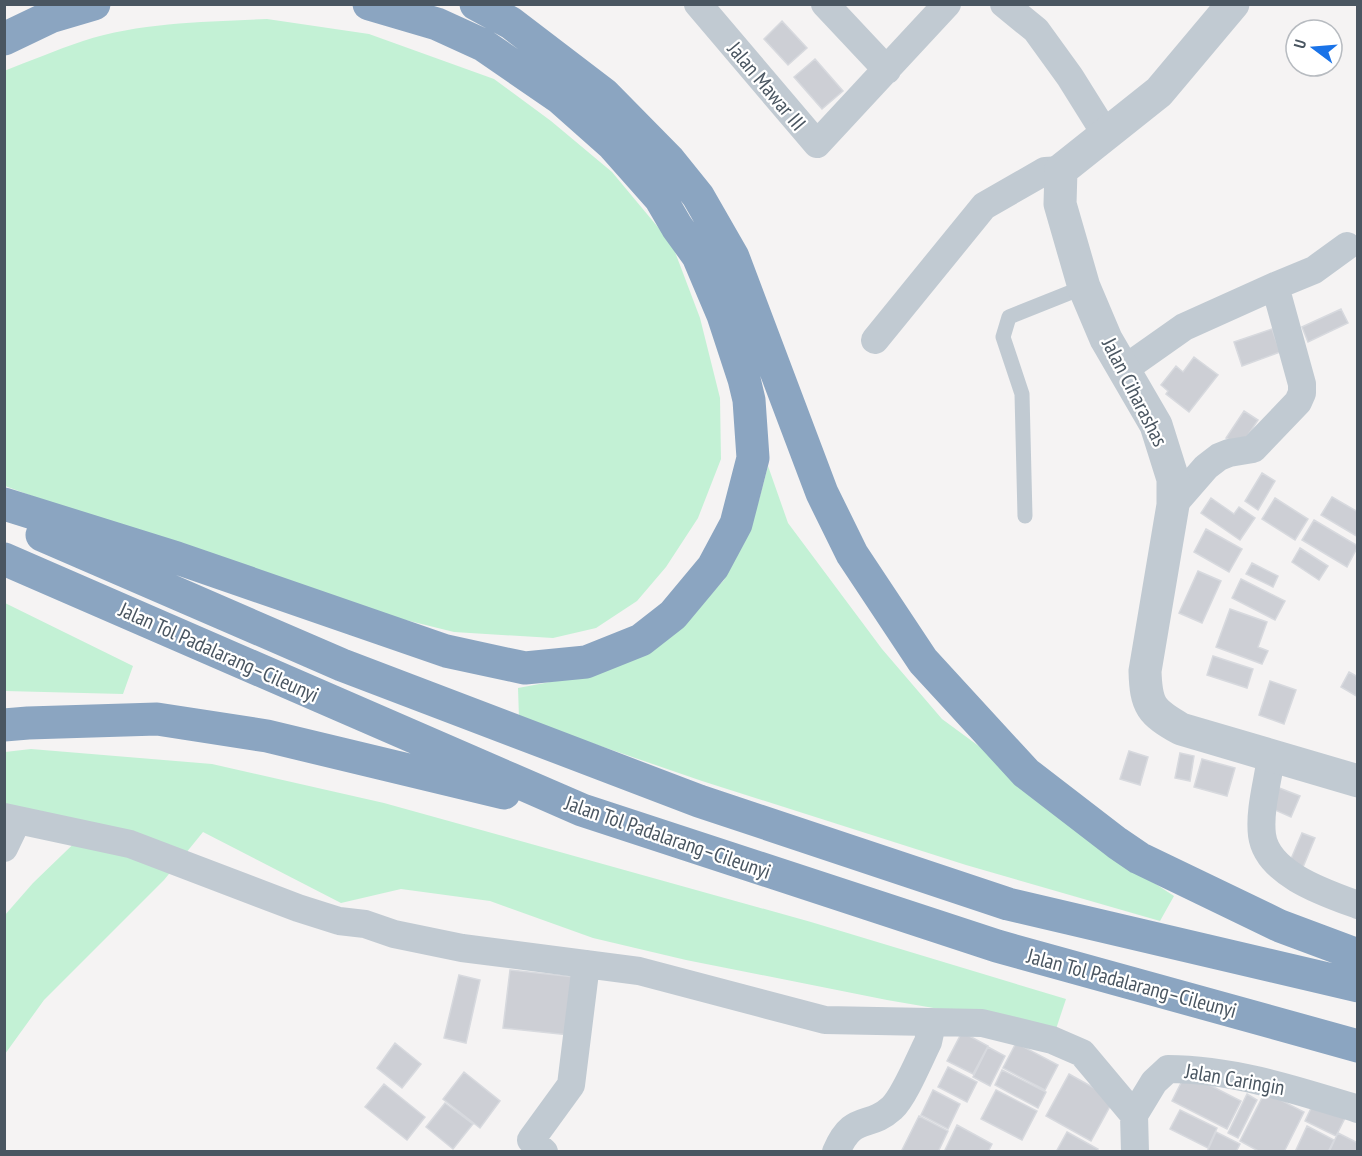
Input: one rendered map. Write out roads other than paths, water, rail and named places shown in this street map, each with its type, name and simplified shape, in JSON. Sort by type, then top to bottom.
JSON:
[{"type":"highway","points":[[4,39],[50,17],[94,4]]},
{"type":"highway","points":[[4,504],[177,558],[446,651],[525,668],[586,662],[641,640],[673,615],[713,567],[736,524],[753,458],[749,400],[744,379],[723,315],[698,256],[660,198],[613,145],[560,98],[483,45],[437,24],[369,4]]},
{"type":"highway","points":[[476,4],[511,23],[604,94],[669,160],[698,196],[733,257],[822,493],[852,555],[923,661],[978,722],[1026,773],[1139,858],[1280,926],[1358,956]]},
{"type":"highway","name":"Jalan Tol Padalarang–Cileunyi","points":[[4,519],[342,665],[699,801],[1008,904],[1358,986]]},
{"type":"highway","name":"Jalan Tol Padalarang–Cileunyi","points":[[4,559],[582,810],[997,946],[1358,1046]]},
{"type":"highway","points":[[4,725],[156,719],[267,736],[582,810]]},
{"type":"street","name":"Jalan Mawar III","points":[[698,4],[817,144],[947,4]]},
{"type":"street","points":[[825,4],[887,70]]},
{"type":"street","points":[[1004,4],[1035,30],[1070,76],[1106,133]]},
{"type":"street","points":[[875,340],[984,206],[1045,171],[1061,170],[1159,92],[1233,4]]},
{"type":"street","name":"Jalan Ciharashas","points":[[1061,170],[1060,204],[1084,287],[1106,339],[1156,425],[1173,479],[1173,505],[1145,671],[1145,693],[1148,700],[1165,720],[1181,729],[1358,781]]},
{"type":"street","points":[[1124,370],[1184,327],[1314,270],[1347,246]]},
{"type":"street","points":[[1173,505],[1206,467],[1229,453],[1253,449],[1298,402],[1302,393],[1302,384],[1275,286]]},
{"type":"street","points":[[1271,757],[1262,823],[1266,851],[1288,872],[1316,889],[1358,906]]},
{"type":"street","points":[[4,848],[11,819],[130,844],[298,908],[339,921],[365,924],[394,934],[462,948],[639,971],[825,1020],[982,1023],[1053,1040],[1082,1053],[1134,1115],[1135,1152]]},
{"type":"street","points":[[544,1152],[531,1140],[571,1085],[586,964]]},
{"type":"street","points":[[836,1152],[848,1131],[859,1123],[878,1118],[894,1106],[928,1042],[930,1033],[925,1022]]},
{"type":"street","name":"Jalan Caringin","points":[[1134,1115],[1154,1082],[1168,1069],[1190,1069],[1279,1085],[1358,1109]]},
{"type":"lane","points":[[1025,516],[1022,394],[1003,337],[1009,317],[1084,287]]}]
